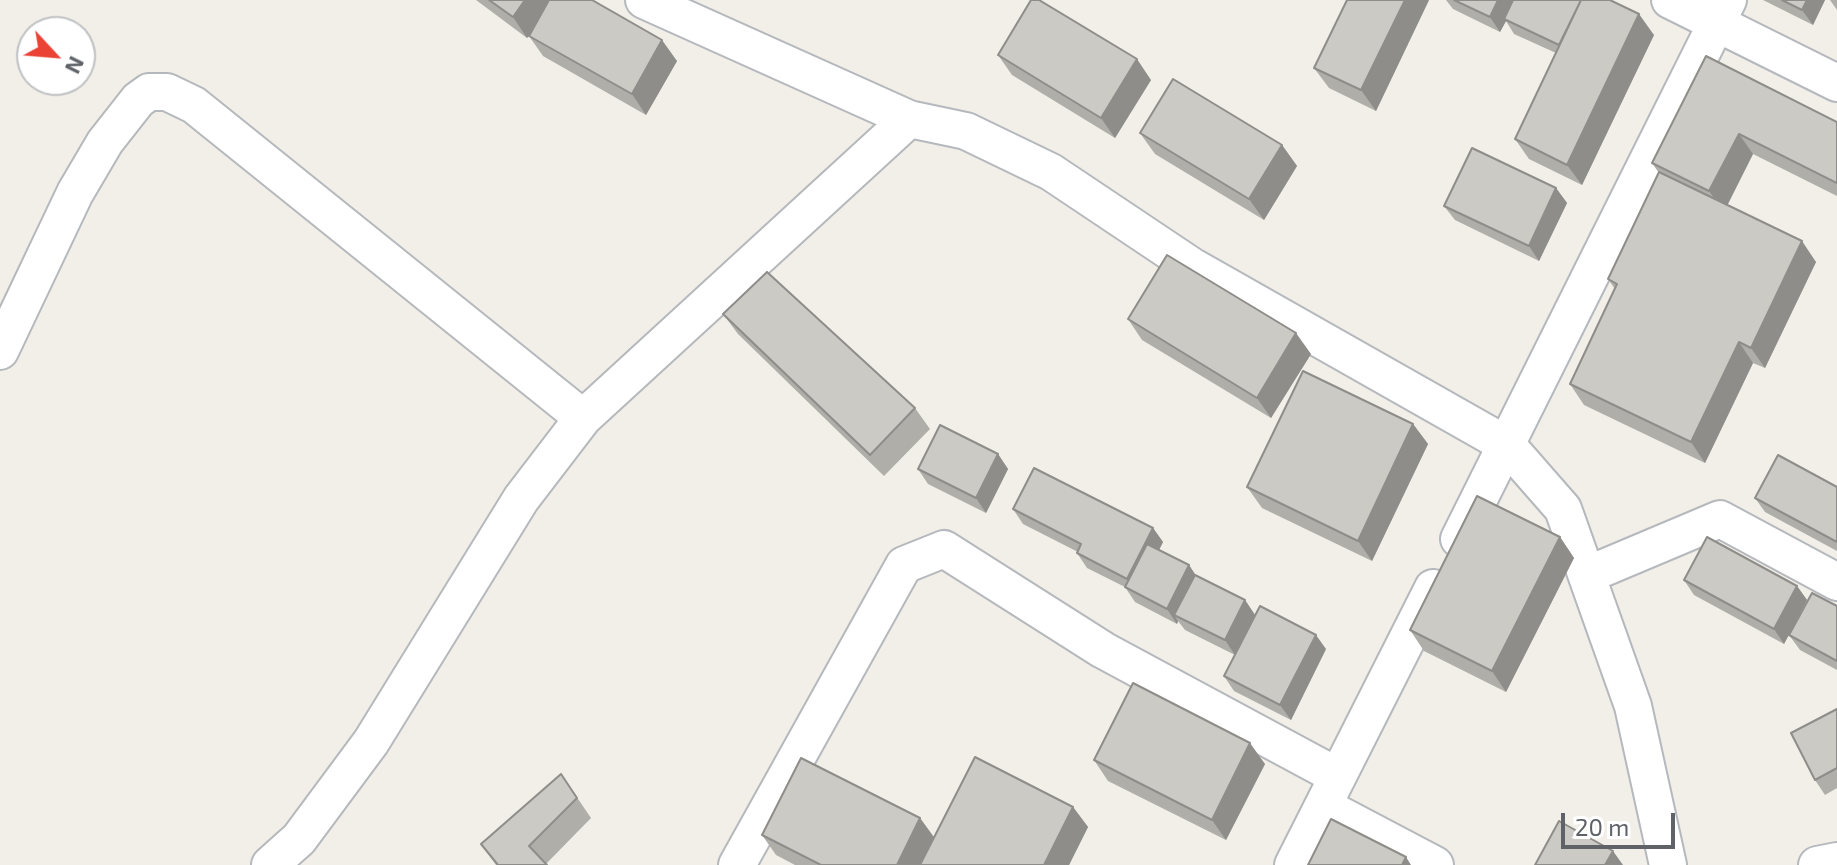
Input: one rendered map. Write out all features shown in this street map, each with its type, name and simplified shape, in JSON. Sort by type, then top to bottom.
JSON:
[{"type":"street","points":[[644,0],[909,119],[966,131],[1051,172],[1193,267],[1507,445],[1563,509],[1633,706],[1668,865]]},
{"type":"street","points":[[1670,0],[1723,11],[1837,83]]},
{"type":"street","points":[[1293,865],[1723,11]]},
{"type":"street","points":[[0,351],[75,193],[105,142],[138,100],[149,92],[167,92],[194,105],[583,418]]},
{"type":"street","points":[[270,865],[299,839],[371,742],[521,499],[583,418],[909,119]]},
{"type":"street","points":[[1587,575],[1720,519],[1837,582]]},
{"type":"street","points":[[737,865],[904,565],[944,549],[1330,791],[1435,865]]},
{"type":"street","points":[[1817,865],[1837,861]]},
{"type":"building","points":[[489,0],[525,0],[513,17]]},
{"type":"building","points":[[549,0],[592,0],[662,40],[632,94],[529,36]]},
{"type":"building","points":[[1031,0],[1039,0],[1137,59],[1101,118],[998,55]]},
{"type":"building","points":[[1347,0],[1405,0],[1361,90],[1314,68]]},
{"type":"building","points":[[1454,0],[1498,0],[1490,17]]},
{"type":"building","points":[[1513,0],[1581,0],[1559,45],[1504,19]]},
{"type":"building","points":[[1581,0],[1610,0],[1639,14],[1567,165],[1515,139]]},
{"type":"building","points":[[1782,0],[1807,0],[1802,10]]},
{"type":"building","points":[[1706,56],[1837,122],[1837,183],[1739,134],[1709,191],[1652,163]]},
{"type":"building","points":[[1173,79],[1282,145],[1249,199],[1140,133]]},
{"type":"building","points":[[1472,148],[1556,188],[1529,246],[1444,206]]},
{"type":"building","points":[[1659,172],[1802,241],[1751,348],[1739,342],[1691,442],[1570,384],[1617,284],[1608,279]]},
{"type":"building","points":[[1167,255],[1296,333],[1257,398],[1128,319]]},
{"type":"building","points":[[767,272],[915,408],[870,455],[723,314]]},
{"type":"building","points":[[1303,371],[1413,424],[1358,541],[1247,487]]},
{"type":"building","points":[[940,425],[998,454],[976,498],[918,469]]},
{"type":"building","points":[[1778,455],[1837,487],[1837,542],[1755,498]]},
{"type":"building","points":[[1034,468],[1153,528],[1127,579],[1077,553],[1081,544],[1013,509]]},
{"type":"building","points":[[1477,496],[1560,537],[1492,671],[1410,630]]},
{"type":"building","points":[[1707,537],[1797,586],[1774,629],[1684,580]]},
{"type":"building","points":[[1147,544],[1189,565],[1167,609],[1125,587]]},
{"type":"building","points":[[1195,575],[1245,600],[1225,640],[1174,615]]},
{"type":"building","points":[[1812,593],[1837,606],[1837,661],[1789,635]]},
{"type":"building","points":[[1260,606],[1316,635],[1280,705],[1224,676]]},
{"type":"building","points":[[1133,683],[1250,743],[1212,820],[1094,760]]},
{"type":"building","points":[[1837,709],[1837,768],[1815,780],[1791,733]]},
{"type":"building","points":[[975,757],[1073,807],[1044,865],[920,865]]},
{"type":"building","points":[[801,758],[920,818],[897,865],[821,865],[762,835]]},
{"type":"building","points":[[561,774],[577,798],[529,846],[547,865],[498,865],[481,844]]},
{"type":"building","points":[[1331,819],[1406,857],[1402,865],[1308,865]]},
{"type":"building","points":[[1559,821],[1613,851],[1605,865],[1535,865]]}]
